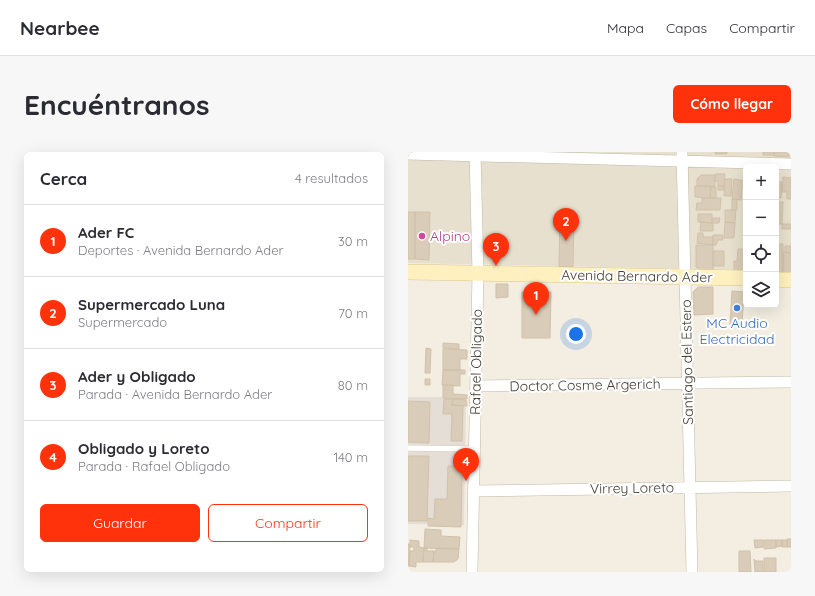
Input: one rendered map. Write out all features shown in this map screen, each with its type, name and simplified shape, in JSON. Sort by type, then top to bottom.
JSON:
[{"type":"main road","name":"Avenida Bernardo Ader","points":[[408,272],[743,278]]},
{"type":"main road","points":[[779,280],[791,280]]},
{"type":"street","points":[[408,154],[682,157],[791,164]]},
{"type":"street","name":"Rafael Obligado","points":[[472,572],[478,273],[475,154]]},
{"type":"street","name":"Santiago del Estero","points":[[682,157],[692,572]]},
{"type":"street","name":"Doctor Cosme Argerich","points":[[476,386],[791,382]]},
{"type":"street","name":"Virrey Loreto","points":[[473,492],[791,486]]},
{"type":"lane","points":[[408,448],[474,449]]},
{"type":"shaded area","points":[[408,152],[791,152],[791,271],[779,270],[779,164],[743,164],[743,270],[408,263]]},
{"type":"shaded area","points":[[408,397],[466,397],[464,525],[408,524]]},
{"type":"building","points":[[715,152],[727,152],[727,154],[715,154]]},
{"type":"building","points":[[763,152],[774,152],[774,155],[763,155]]},
{"type":"building","points":[[774,152],[789,152],[789,157],[774,156]]},
{"type":"building","points":[[715,174],[725,174],[724,186],[718,186],[718,181],[715,181]]},
{"type":"building","points":[[701,175],[715,175],[715,187],[697,186],[697,179]]},
{"type":"building","points":[[783,177],[791,178],[791,199],[787,199],[787,192],[782,192]]},
{"type":"building","points":[[725,179],[732,179],[731,196],[724,196]]},
{"type":"building","points":[[734,179],[743,180],[741,200],[732,199]]},
{"type":"building","points":[[779,182],[782,182],[781,198],[779,198]]},
{"type":"building","points":[[695,186],[711,186],[710,198],[695,197]]},
{"type":"building","points":[[711,186],[716,187],[716,198],[710,198]]},
{"type":"building","points":[[718,186],[724,186],[724,190],[718,190]]},
{"type":"building","points":[[702,198],[721,198],[720,210],[696,210],[697,203],[702,203]]},
{"type":"building","points":[[732,199],[737,200],[737,210],[732,210]]},
{"type":"building","points":[[779,202],[783,202],[782,224],[779,224]]},
{"type":"building","points":[[725,210],[736,210],[735,223],[725,222]]},
{"type":"building","points":[[408,212],[415,212],[415,259],[408,259]]},
{"type":"building","name":"Alpino","points":[[415,212],[430,212],[429,260],[415,259]]},
{"type":"building","points":[[698,214],[712,214],[712,223],[698,222]]},
{"type":"building","points":[[560,215],[574,215],[573,267],[559,267]]},
{"type":"building","points":[[712,218],[720,218],[719,223],[712,223]]},
{"type":"building","points":[[701,222],[713,223],[713,231],[700,231]]},
{"type":"building","points":[[725,222],[735,223],[734,238],[724,238]]},
{"type":"building","points":[[782,224],[791,224],[791,229],[782,229]]},
{"type":"building","points":[[698,233],[703,233],[703,237],[713,237],[713,245],[697,243]]},
{"type":"building","points":[[713,235],[723,235],[723,240],[718,240],[716,245],[713,245]]},
{"type":"building","points":[[779,244],[783,244],[783,277],[779,277]]},
{"type":"building","points":[[696,245],[713,245],[713,272],[701,272],[696,267]]},
{"type":"building","points":[[785,246],[791,246],[791,253],[785,252]]},
{"type":"building","points":[[738,249],[743,249],[743,272],[734,272],[734,261],[737,261]]},
{"type":"building","points":[[713,251],[724,251],[724,266],[713,266]]},
{"type":"building","points":[[783,252],[791,253],[791,273],[783,273]]},
{"type":"building","points":[[496,284],[508,284],[508,297],[496,298]]},
{"type":"building","points":[[698,287],[713,287],[713,314],[694,315],[693,292]]},
{"type":"building","name":"MC Audio Electricidad","points":[[732,291],[743,292],[742,325],[730,325]]},
{"type":"building","points":[[522,292],[551,292],[550,338],[522,338]]},
{"type":"building","points":[[443,343],[459,344],[459,349],[443,348]]},
{"type":"building","points":[[426,348],[431,349],[430,373],[425,373]]},
{"type":"building","points":[[443,349],[467,350],[467,359],[460,359],[460,370],[443,370]]},
{"type":"building","points":[[443,370],[465,370],[465,374],[460,374],[460,386],[442,385]]},
{"type":"building","points":[[425,379],[430,379],[430,385],[425,385]]},
{"type":"building","points":[[443,385],[453,385],[453,394],[467,395],[467,399],[443,398]]},
{"type":"building","points":[[444,399],[453,399],[452,405],[463,406],[462,441],[451,441],[452,414],[443,414]]},
{"type":"building","points":[[453,399],[466,400],[467,406],[452,405]]},
{"type":"building","points":[[408,401],[430,402],[429,443],[408,442]]},
{"type":"building","points":[[408,456],[429,456],[427,521],[408,521]]},
{"type":"building","points":[[448,466],[465,466],[465,475],[462,475],[461,527],[428,526],[428,518],[434,519],[435,499],[447,499]]},
{"type":"building","points":[[425,529],[441,530],[441,536],[460,537],[459,549],[424,548]]},
{"type":"building","points":[[787,539],[791,539],[791,547],[787,547]]},
{"type":"building","points":[[410,540],[419,541],[419,547],[424,548],[423,562],[416,562],[416,567],[409,566],[410,551],[414,551],[414,547],[410,547]]},
{"type":"building","points":[[754,540],[763,540],[763,547],[755,548]]},
{"type":"building","points":[[764,540],[776,540],[776,548],[764,549]]},
{"type":"building","points":[[776,540],[782,540],[782,546],[776,547]]},
{"type":"building","points":[[782,540],[787,540],[787,547],[782,547]]},
{"type":"building","points":[[408,544],[410,544],[409,566],[408,566]]},
{"type":"building","points":[[424,548],[427,548],[427,551],[434,551],[433,562],[423,562]]},
{"type":"building","points":[[436,548],[459,549],[458,559],[454,562],[433,562],[434,551],[436,552]]},
{"type":"building","points":[[739,551],[750,551],[751,572],[739,572]]},
{"type":"building","points":[[764,558],[776,558],[776,572],[764,572]]},
{"type":"building","points":[[754,559],[756,561],[763,561],[763,572],[755,572]]},
{"type":"place","name":"Alpino","points":[[422,236]]},
{"type":"place","name":"Supermercado Luna","points":[[566,241]]},
{"type":"place","name":"Ader y Obligado","points":[[496,266]]},
{"type":"place","name":"MC Audio Electricidad","points":[[737,308]]},
{"type":"place","name":"Ader FC","points":[[536,315]]},
{"type":"place","name":"Obligado y Loreto","points":[[466,481]]}]
